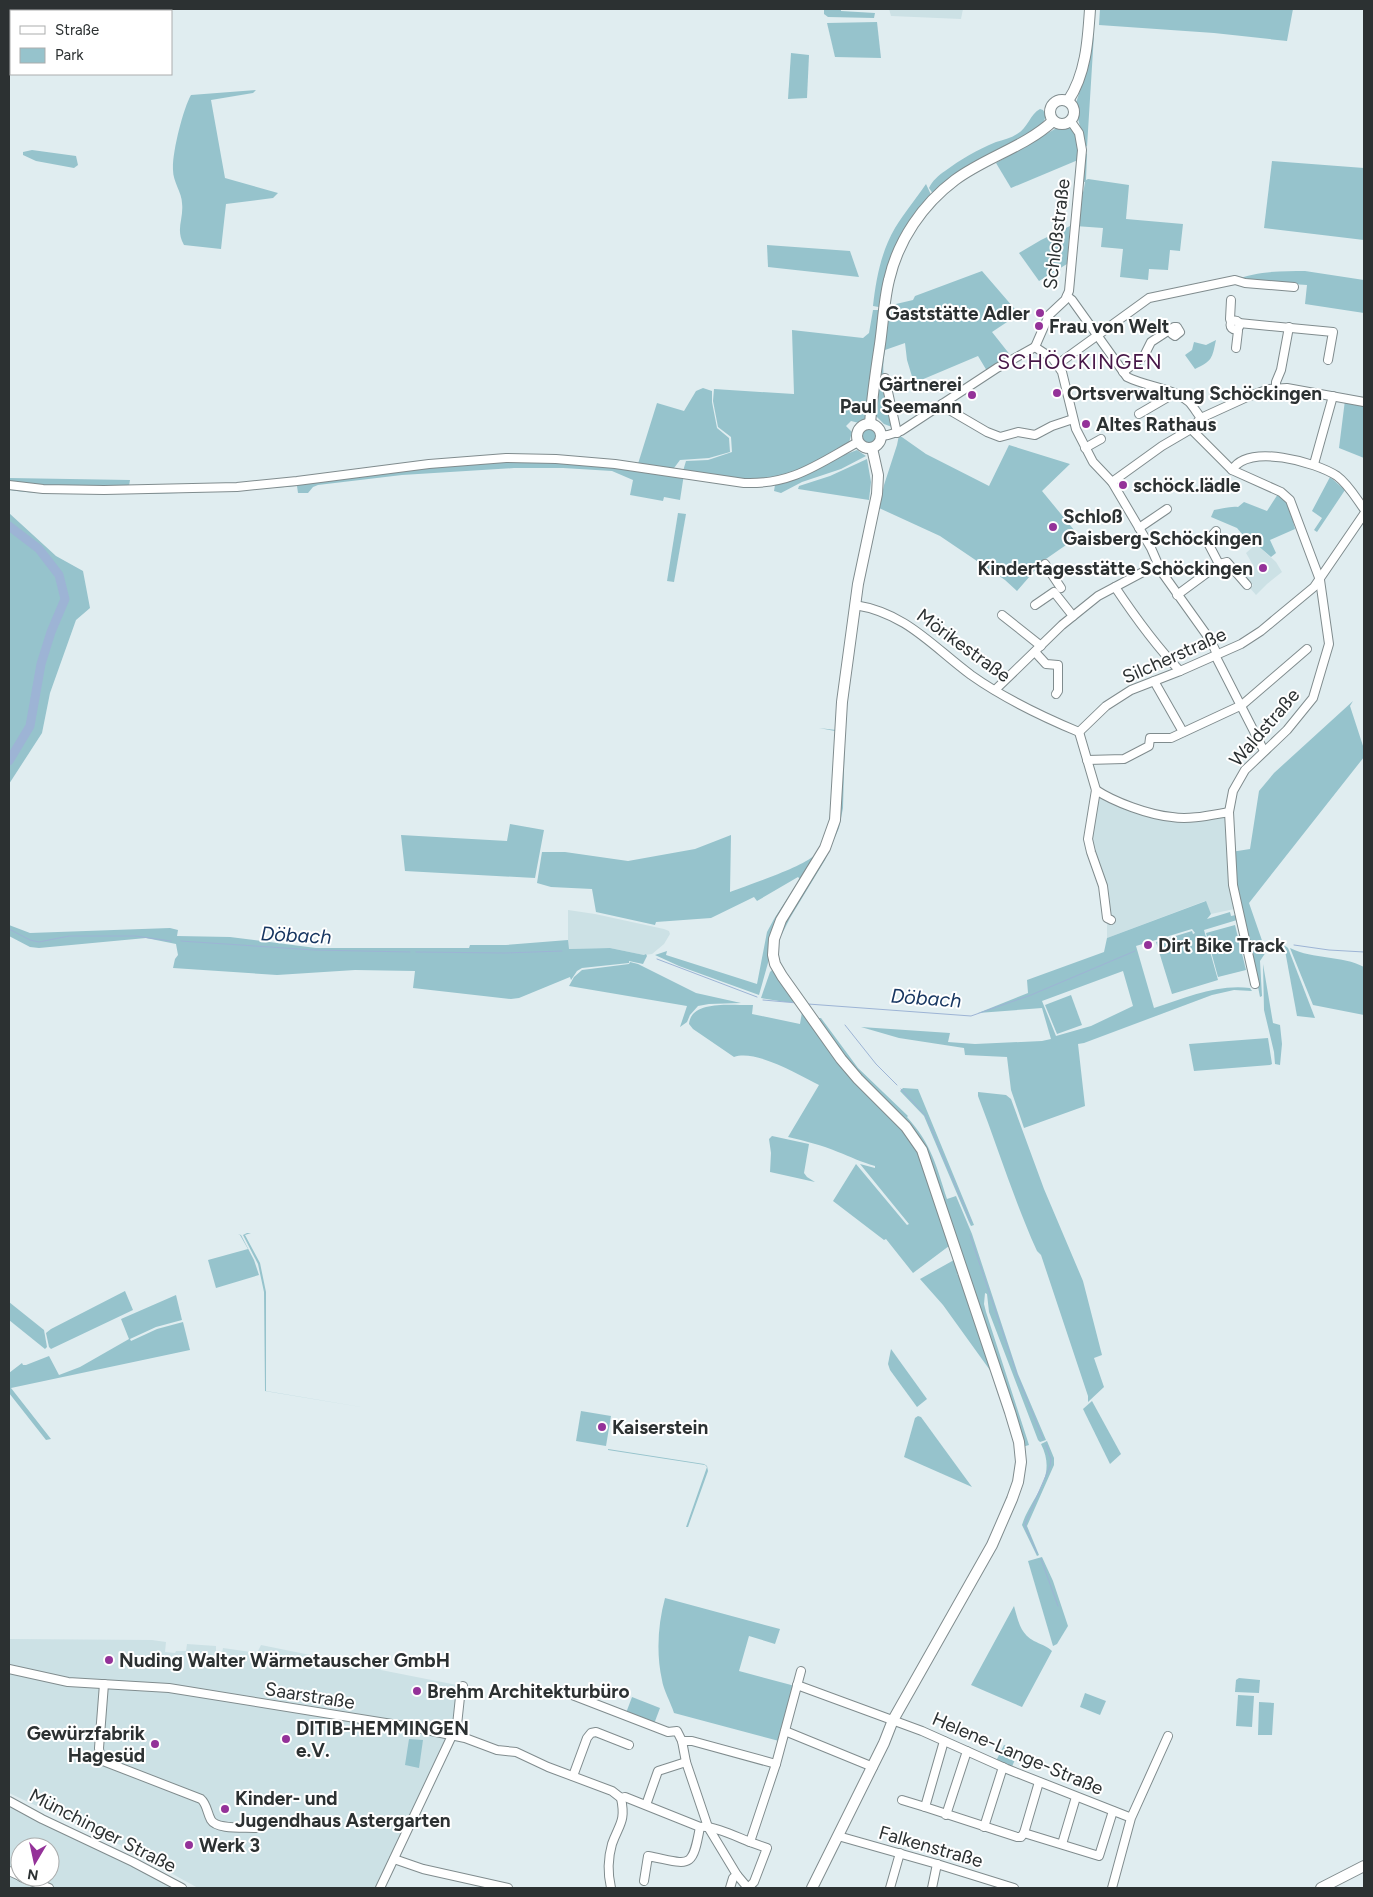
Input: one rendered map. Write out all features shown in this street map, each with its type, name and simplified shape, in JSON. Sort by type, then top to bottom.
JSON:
[{"type":"main road","points":[[1068,101],[1077,86],[1083,68],[1090,9]]},
{"type":"main road","points":[[1062,99],[1068,101],[1074,110],[1070,120],[1062,124],[1053,121],[1049,113],[1052,104],[1062,99]]},
{"type":"main road","points":[[870,424],[889,279],[899,250],[910,229],[928,205],[954,180],[977,165],[1029,140],[1053,121]]},
{"type":"main road","points":[[864,424],[870,424],[878,428],[881,436],[879,443],[872,448],[863,447],[858,442],[856,435],[858,429],[864,424]]},
{"type":"main road","points":[[812,1888],[873,1767],[893,1720],[1002,1524],[1018,1482],[1021,1462],[1021,1451],[1010,1412],[922,1150],[906,1127],[851,1072],[799,1000],[776,964],[773,951],[774,939],[784,914],[825,848],[835,820],[842,702],[858,584],[877,494],[878,475],[872,448]]},
{"type":"main road","points":[[1321,1888],[1364,1866]]},
{"type":"street","name":"Schloßstraße","points":[[1036,347],[1049,315],[1068,296],[1069,291],[1082,150],[1079,133],[1070,120]]},
{"type":"street","points":[[1058,364],[1149,298],[1235,280],[1245,283],[1294,288]]},
{"type":"street","points":[[1068,296],[1127,377],[1137,382],[1175,393],[1190,403],[1201,418]]},
{"type":"street","points":[[1231,300],[1230,319],[1236,325],[1238,331],[1236,348]]},
{"type":"street","points":[[1236,325],[1289,327],[1333,332],[1328,360]]},
{"type":"street","points":[[1276,388],[1289,327]]},
{"type":"street","points":[[1123,372],[1144,356],[1151,342],[1170,330]]},
{"type":"street","points":[[881,436],[897,433],[997,368],[1036,347],[1053,359],[1062,372],[1076,429],[1092,462],[1112,482],[1177,595],[1211,641],[1217,657],[1264,751]]},
{"type":"street","points":[[885,378],[897,433]]},
{"type":"street","points":[[1112,482],[1162,446],[1191,429],[1201,418],[1248,397],[1276,388],[1364,402]]},
{"type":"street","points":[[1139,414],[1175,393]]},
{"type":"street","points":[[1314,464],[1333,396]]},
{"type":"street","points":[[942,404],[987,432],[1000,437],[1018,432],[1035,435],[1052,426],[1073,419]]},
{"type":"street","name":"Waldstraße","points":[[1191,429],[1232,470],[1281,492],[1290,500],[1320,580],[1329,644],[1312,698],[1287,730],[1245,770],[1233,791],[1229,812],[1233,885],[1255,984]]},
{"type":"street","points":[[1085,448],[1101,439]]},
{"type":"street","points":[[9,485],[43,489],[104,490],[237,487],[297,482],[438,463],[506,458],[556,459],[605,463],[759,483],[782,480],[800,474],[858,442]]},
{"type":"street","points":[[1232,470],[1235,465],[1256,457],[1286,458],[1314,464],[1339,478],[1364,509]]},
{"type":"street","points":[[1139,528],[1167,509]]},
{"type":"street","name":"Silcherstraße","points":[[1078,732],[1106,706],[1131,690],[1217,657],[1242,644],[1261,631],[1320,580],[1364,514]]},
{"type":"street","points":[[1216,531],[1207,541],[1219,564]]},
{"type":"street","points":[[1177,595],[1219,564],[1226,562],[1248,585]]},
{"type":"street","points":[[1045,564],[1073,616]]},
{"type":"street","points":[[995,690],[1073,616],[1098,596],[1158,564]]},
{"type":"street","points":[[1115,587],[1136,620],[1180,671]]},
{"type":"street","points":[[1035,605],[1060,590]]},
{"type":"street","name":"Mörikestraße","points":[[855,605],[882,611],[906,624],[970,674],[995,690],[1078,732]]},
{"type":"street","points":[[1002,615],[1041,646]]},
{"type":"street","points":[[1087,760],[1124,759],[1149,746],[1150,738],[1171,738],[1242,705],[1307,650]]},
{"type":"street","points":[[1035,652],[1046,664],[1058,665],[1058,691],[1056,694]]},
{"type":"street","points":[[1154,682],[1183,732]]},
{"type":"street","points":[[1078,732],[1096,790],[1088,840],[1103,886],[1107,918],[1111,920]]},
{"type":"street","points":[[1096,790],[1104,796],[1171,818],[1188,818],[1229,812]]},
{"type":"street","name":"Saarstraße","points":[[9,1669],[55,1680],[169,1688],[452,1735],[497,1750],[516,1752],[612,1791],[622,1798],[625,1797],[750,1842]]},
{"type":"street","points":[[567,1693],[668,1732],[677,1731],[682,1741],[704,1827],[748,1888],[754,1882],[767,1848],[750,1842],[776,1764],[801,1671]]},
{"type":"street","points":[[104,1684],[99,1748],[99,1754],[103,1761],[201,1799],[205,1803],[211,1819],[218,1826],[256,1828]]},
{"type":"street","name":"Helene-Lange-Straße","points":[[798,1685],[893,1720],[1039,1782],[1129,1817]]},
{"type":"street","points":[[380,1888],[457,1725],[463,1686]]},
{"type":"street","points":[[785,1731],[873,1767]]},
{"type":"street","points":[[573,1776],[587,1738],[591,1733],[596,1732],[629,1745]]},
{"type":"street","points":[[1112,1888],[1131,1818],[1168,1736]]},
{"type":"street","points":[[682,1741],[692,1741],[776,1764]]},
{"type":"street","points":[[924,1807],[944,1741]]},
{"type":"street","points":[[946,1815],[967,1752]]},
{"type":"street","points":[[646,1806],[658,1771],[686,1762]]},
{"type":"street","points":[[984,1827],[1004,1767]]},
{"type":"street","points":[[902,1800],[1021,1837],[1024,1833],[1039,1782]]},
{"type":"street","points":[[1062,1844],[1076,1796]]},
{"type":"street","points":[[611,1888],[610,1854],[612,1843],[623,1822],[624,1809],[622,1798]]},
{"type":"street","name":"Münchinger Straße","points":[[9,1801],[42,1819],[108,1849],[182,1888]]},
{"type":"street","points":[[1024,1833],[1099,1856],[1112,1811]]},
{"type":"street","points":[[644,1881],[648,1856],[685,1862],[691,1860],[704,1827]]},
{"type":"street","name":"Falkenstraße","points":[[838,1836],[1014,1888]]},
{"type":"street","points":[[890,1888],[900,1854]]},
{"type":"street","points":[[394,1859],[423,1870],[508,1888]]},
{"type":"street","points":[[932,1888],[937,1864]]},
{"type":"street","points":[[730,1888],[733,1878],[737,1875]]},
{"type":"shaded area","points":[[889,9],[963,9],[961,19],[891,16]]},
{"type":"shaded area","name":"Kindertagesstätte Schöckingen","points":[[1256,544],[1276,562],[1282,572],[1256,595],[1250,588],[1253,585],[1240,573],[1253,565],[1246,553]]},
{"type":"shaded area","points":[[1096,790],[1104,796],[1171,817],[1229,812],[1239,908],[1211,914],[1205,901],[1107,938],[1107,918],[1103,886],[1091,852]]},
{"type":"shaded area","points":[[568,910],[664,929],[669,931],[670,934],[664,944],[652,954],[644,955],[610,948],[568,949]]},
{"type":"shaded area","points":[[9,1639],[152,1640],[166,1642],[165,1652],[175,1653],[176,1651],[186,1651],[187,1644],[216,1646],[216,1662],[220,1663],[223,1648],[257,1653],[261,1645],[335,1660],[336,1657],[378,1665],[381,1670],[457,1685],[455,1714],[427,1783],[376,1888],[198,1888],[120,1845],[9,1793]]},
{"type":"shaded area","points":[[9,1804],[21,1813],[107,1852],[176,1888],[9,1888]]},
{"type":"green space","points":[[824,9],[875,13],[874,18],[828,17],[824,14]]},
{"type":"green space","points":[[1100,9],[1293,9],[1287,41],[1214,33],[1099,25]]},
{"type":"green space","points":[[877,22],[881,58],[835,57],[827,23]]},
{"type":"green space","points":[[1094,34],[1087,147],[1078,119],[1076,103],[1087,68]]},
{"type":"green space","points":[[791,53],[809,55],[807,98],[788,99]]},
{"type":"green space","points":[[256,90],[253,93],[211,100],[225,178],[278,193],[273,198],[226,204],[221,249],[184,245],[180,234],[182,199],[174,179],[173,162],[179,131],[191,95]]},
{"type":"green space","points":[[1040,109],[1043,110],[1045,117],[1039,128],[933,194],[929,188],[940,174],[976,152],[1017,134]]},
{"type":"green space","points":[[1060,126],[1072,129],[1081,145],[1078,160],[1011,188],[996,163]]},
{"type":"green space","points":[[32,150],[76,156],[78,165],[74,168],[36,161],[23,155],[23,152]]},
{"type":"green space","points":[[1087,153],[1086,180],[1129,185],[1126,219],[1183,224],[1180,251],[1170,250],[1168,270],[1149,269],[1148,280],[1120,277],[1123,249],[1101,247],[1103,228],[1075,226],[1085,182],[1083,182],[1084,158]]},
{"type":"green space","points":[[1272,161],[1364,168],[1364,240],[1264,228]]},
{"type":"green space","points":[[926,184],[933,199],[899,250],[884,308],[873,306],[878,276],[890,237]]},
{"type":"green space","points":[[1070,226],[1067,264],[1039,281],[1019,253]]},
{"type":"green space","points":[[767,245],[850,251],[859,277],[768,267]]},
{"type":"green space","points":[[982,271],[1019,314],[992,332],[1011,356],[987,371],[978,356],[914,383],[907,360],[905,343],[885,350],[883,369],[892,427],[884,424],[875,415],[887,310],[891,310],[896,304],[913,300],[915,296]]},
{"type":"green space","points":[[1305,271],[1364,280],[1364,313],[1305,304],[1307,285],[1235,280],[1261,273]]},
{"type":"green space","points":[[873,310],[879,310],[865,418],[859,423],[851,421],[846,426],[852,432],[849,443],[807,467],[773,479],[742,480],[683,471],[686,461],[708,460],[732,452],[731,437],[718,427],[713,401],[714,389],[794,394],[792,330],[863,338],[869,333]]},
{"type":"green space","points":[[1216,340],[1210,359],[1195,369],[1185,355],[1192,350],[1194,342],[1206,345]]},
{"type":"green space","points":[[703,388],[712,391],[717,428],[729,438],[730,452],[709,458],[680,460],[671,472],[684,474],[680,500],[664,497],[663,501],[630,495],[633,480],[612,471],[563,468],[514,468],[402,475],[318,485],[313,487],[308,493],[298,493],[297,486],[141,494],[64,494],[9,490],[9,485],[200,488],[485,459],[637,467],[657,403],[684,411],[696,391]]},
{"type":"green space","points":[[1345,400],[1364,404],[1364,458],[1339,448]]},
{"type":"green space","points":[[869,426],[876,429],[879,436],[876,443],[869,446],[862,443],[859,436],[862,429]]},
{"type":"green space","points":[[899,435],[926,454],[989,486],[1009,445],[1070,464],[1042,491],[1079,536],[1043,561],[1017,591],[1005,580],[940,536],[879,508]]},
{"type":"green space","points":[[857,450],[866,456],[841,469],[802,482],[781,493],[774,491],[775,485],[803,476]]},
{"type":"green space","points":[[867,459],[871,482],[869,500],[798,489],[799,486],[830,476]]},
{"type":"green space","points":[[1330,477],[1345,490],[1317,532],[1314,530],[1322,518],[1312,511]]},
{"type":"green space","points":[[9,478],[130,480],[129,486],[45,486],[9,482]]},
{"type":"green space","points":[[1278,494],[1288,502],[1295,529],[1270,540],[1276,553],[1271,557],[1256,544],[1253,547],[1237,528],[1211,517],[1214,510],[1238,507],[1244,502],[1267,511]]},
{"type":"green space","points":[[9,513],[56,556],[83,571],[90,608],[76,620],[50,693],[42,733],[9,784]]},
{"type":"green space","points":[[678,513],[686,514],[674,582],[667,581]]},
{"type":"green space","points":[[1353,701],[1350,706],[1364,749],[1364,757],[1249,903],[1266,952],[1260,961],[1262,996],[1260,997],[1246,926],[1233,885],[1231,852],[1250,849],[1259,791],[1274,773]]},
{"type":"green space","points":[[819,728],[836,730],[834,808],[828,836],[782,913],[759,995],[679,966],[655,955],[667,951],[666,955],[757,984],[767,932],[800,879],[798,877],[757,901],[754,897],[711,918],[656,922],[655,925],[596,912],[592,889],[551,887],[537,883],[542,852],[565,852],[628,861],[695,849],[731,835],[730,892],[808,860],[815,855],[822,845],[827,832],[834,778],[835,731]]},
{"type":"green space","points":[[845,733],[843,808],[839,828],[825,860],[782,934],[776,931],[829,840]]},
{"type":"green space","points":[[510,824],[544,830],[535,878],[405,871],[401,835],[507,841]]},
{"type":"green space","points":[[1206,901],[1211,914],[1207,919],[1230,912],[1231,916],[1236,915],[1237,920],[1204,930],[1218,980],[1172,994],[1156,942],[1192,931],[1193,934],[1195,933],[1192,929],[1136,946],[1154,1008],[1213,990],[1237,987],[1250,988],[1252,991],[1234,990],[1212,995],[1078,1044],[1085,1106],[1024,1128],[1011,1090],[1007,1057],[965,1055],[964,1048],[899,1038],[861,1027],[950,1033],[948,1042],[975,1044],[1051,1039],[1042,1008],[978,1013],[1028,993],[1027,980],[1104,952],[1107,938]],"holes":[[[1123,971],[1133,1006],[1091,1026],[1056,1036],[1042,1001]]]},
{"type":"green space","points":[[9,925],[30,933],[170,928],[178,930],[177,936],[230,937],[316,948],[469,948],[470,945],[506,945],[568,940],[569,949],[610,948],[646,954],[647,956],[643,964],[629,961],[629,963],[582,968],[577,971],[571,980],[570,977],[519,998],[511,999],[413,988],[415,971],[355,970],[277,975],[173,968],[178,955],[176,944],[146,938],[39,948],[30,947],[9,936]]},
{"type":"green space","points":[[1235,925],[1246,970],[1218,977],[1206,933]]},
{"type":"green space","points":[[1284,945],[1288,948],[1315,1018],[1297,1016]]},
{"type":"green space","points":[[1290,948],[1299,952],[1355,963],[1364,967],[1364,1015],[1313,1005]]},
{"type":"green space","points":[[630,962],[638,964],[696,993],[741,1003],[698,1006],[687,1022],[680,1027],[687,1006],[569,986],[574,977],[582,970],[629,964]]},
{"type":"green space","points":[[1263,964],[1273,1023],[1280,1025],[1282,1044],[1280,1065],[1275,1064],[1264,1010]]},
{"type":"green space","points":[[772,970],[774,970],[797,1002],[761,998]]},
{"type":"green space","points":[[1071,995],[1082,1025],[1057,1034],[1045,1005]]},
{"type":"green space","points":[[753,1005],[752,1014],[800,1024],[802,1012],[913,1139],[959,1273],[957,1274],[965,1281],[992,1373],[943,1305],[920,1279],[954,1260],[949,1246],[913,1273],[886,1239],[884,1240],[833,1201],[856,1164],[907,1225],[909,1224],[860,1164],[875,1168],[875,1166],[826,1147],[788,1137],[819,1085],[765,1060],[743,1055],[734,1057],[693,1029],[689,1024],[692,1016],[705,1007]]},
{"type":"green space","points":[[818,1018],[821,1018],[858,1068],[908,1116],[928,1146],[947,1199],[956,1196],[972,1234],[1018,1374],[1046,1440],[1040,1442],[1038,1440],[989,1312],[987,1294],[985,1293],[984,1304],[986,1312],[1029,1445],[1022,1447],[971,1279],[966,1272],[927,1155],[860,1077]]},
{"type":"green space","points":[[1268,1038],[1272,1064],[1270,1065],[1194,1071],[1189,1044]]},
{"type":"green space","points":[[903,1088],[918,1089],[974,1225],[971,1226],[969,1222],[924,1116],[900,1091]]},
{"type":"green space","points":[[978,1092],[1006,1095],[1011,1099],[1044,1189],[1083,1281],[1102,1355],[1094,1358],[1104,1387],[1088,1402],[1088,1396],[1041,1255],[1037,1251],[1021,1213]]},
{"type":"green space","points":[[772,1136],[809,1144],[804,1173],[815,1182],[770,1172],[771,1153],[769,1139]]},
{"type":"green space","points":[[251,1233],[245,1235],[260,1263],[266,1292],[266,1391],[367,1408],[265,1391],[264,1292],[258,1264],[243,1235]]},
{"type":"green space","points":[[238,1234],[241,1235],[254,1260],[259,1275],[216,1288],[208,1260],[248,1249]]},
{"type":"green space","points":[[125,1291],[133,1310],[51,1349],[49,1347],[46,1333],[51,1329]]},
{"type":"green space","points":[[176,1295],[182,1320],[156,1327],[130,1339],[131,1341],[157,1329],[183,1322],[190,1350],[11,1388],[51,1439],[46,1440],[9,1393],[9,1373],[22,1363],[26,1365],[49,1356],[59,1375],[80,1367],[129,1339],[121,1319]]},
{"type":"green space","points":[[9,1302],[44,1330],[47,1347],[45,1349],[9,1320]]},
{"type":"green space","points":[[891,1349],[927,1399],[917,1407],[890,1370],[888,1364]]},
{"type":"green space","points":[[1092,1401],[1121,1454],[1110,1464],[1083,1409]]},
{"type":"green space","name":"Kaiserstein","points":[[581,1411],[611,1416],[606,1446],[576,1441]]},
{"type":"green space","points":[[921,1417],[972,1487],[904,1457],[915,1418]]},
{"type":"green space","points":[[1047,1441],[1054,1458],[1054,1465],[1027,1526],[1039,1555],[1037,1556],[1022,1525],[1045,1477],[1047,1467],[1041,1444]]},
{"type":"green space","points":[[608,1449],[704,1464],[707,1466],[708,1471],[688,1527],[686,1527],[707,1467],[705,1465]]},
{"type":"green space","points":[[1042,1557],[1053,1581],[1068,1626],[1057,1644],[1053,1646],[1028,1561]]},
{"type":"green space","points":[[665,1598],[780,1629],[775,1644],[749,1636],[739,1671],[795,1686],[779,1741],[674,1713],[663,1684],[658,1649],[659,1628]]},
{"type":"green space","points":[[1014,1606],[1020,1626],[1026,1635],[1052,1651],[1022,1707],[971,1685]]},
{"type":"green space","points":[[1239,1678],[1260,1680],[1259,1693],[1235,1692],[1236,1680]]},
{"type":"green space","points":[[1085,1693],[1106,1701],[1100,1715],[1080,1707]]},
{"type":"green space","points":[[1238,1695],[1254,1696],[1252,1727],[1236,1726]]},
{"type":"green space","points":[[632,1697],[660,1708],[654,1724],[626,1713]]},
{"type":"green space","points":[[1259,1702],[1274,1703],[1272,1735],[1258,1735]]},
{"type":"green space","points":[[409,1739],[423,1740],[419,1768],[405,1765]]},
{"type":"green space","points":[[1004,1745],[1019,1750],[1011,1769],[996,1761]]},
{"type":"waterway","points":[[9,526],[39,549],[59,575],[65,599],[51,632],[41,664],[30,726],[9,761]]},
{"type":"waterway","name":"Döbach","points":[[9,929],[30,940],[39,942],[69,936],[135,936],[171,941]]},
{"type":"waterway","name":"Döbach","points":[[181,941],[314,950],[410,952]]},
{"type":"waterway","name":"Döbach","points":[[1294,945],[1364,952]]},
{"type":"waterway","name":"Döbach","points":[[416,952],[505,953],[562,951]]},
{"type":"waterway","name":"Döbach","points":[[808,1004],[971,1016],[1031,995],[1135,951]]},
{"type":"waterway","name":"Döbach","points":[[657,959],[757,997]]},
{"type":"waterway","name":"Döbach","points":[[763,1000],[797,1003]]},
{"type":"waterway","points":[[845,1025],[876,1064],[897,1085]]},
{"type":"waterway","points":[[901,1089],[926,1116],[971,1222]]},
{"type":"waterway","points":[[970,1235],[1017,1375],[1043,1439]]},
{"type":"waterway","points":[[1037,1553],[1025,1524],[1050,1466],[1051,1459],[1046,1445]]},
{"type":"waterway","points":[[1041,1559],[1058,1606]]},
{"type":"place","name":"Gaststätte Adler","points":[[1040,313]]},
{"type":"place","name":"Frau von Welt","points":[[1039,326]]},
{"type":"place","name":"Ortsverwaltung Schöckingen","points":[[1057,393]]},
{"type":"place","name":"Gärtnerei Paul Seemann","points":[[972,395]]},
{"type":"place","name":"Altes Rathaus","points":[[1086,424]]},
{"type":"place","name":"schöck.lädle","points":[[1123,485]]},
{"type":"place","name":"Schloß Gaisberg-Schöckingen","points":[[1053,527]]},
{"type":"place","name":"Kindertagesstätte Schöckingen","points":[[1263,568]]},
{"type":"place","name":"Dirt Bike Track","points":[[1148,945]]},
{"type":"place","name":"Kaiserstein","points":[[602,1427]]},
{"type":"place","name":"Nuding Walter Wärmetauscher GmbH","points":[[109,1660]]},
{"type":"place","name":"Brehm Architekturbüro","points":[[417,1691]]},
{"type":"place","name":"DITIB-HEMMINGEN e.V.","points":[[286,1739]]},
{"type":"place","name":"Gewürzfabrik Hagesüd","points":[[155,1744]]},
{"type":"place","name":"Kinder- und Jugendhaus Astergarten","points":[[225,1809]]},
{"type":"place","name":"Werk 3","points":[[189,1845]]},
{"type":"district","name":"SCHÖCKINGEN","points":[[1080,362]]}]
